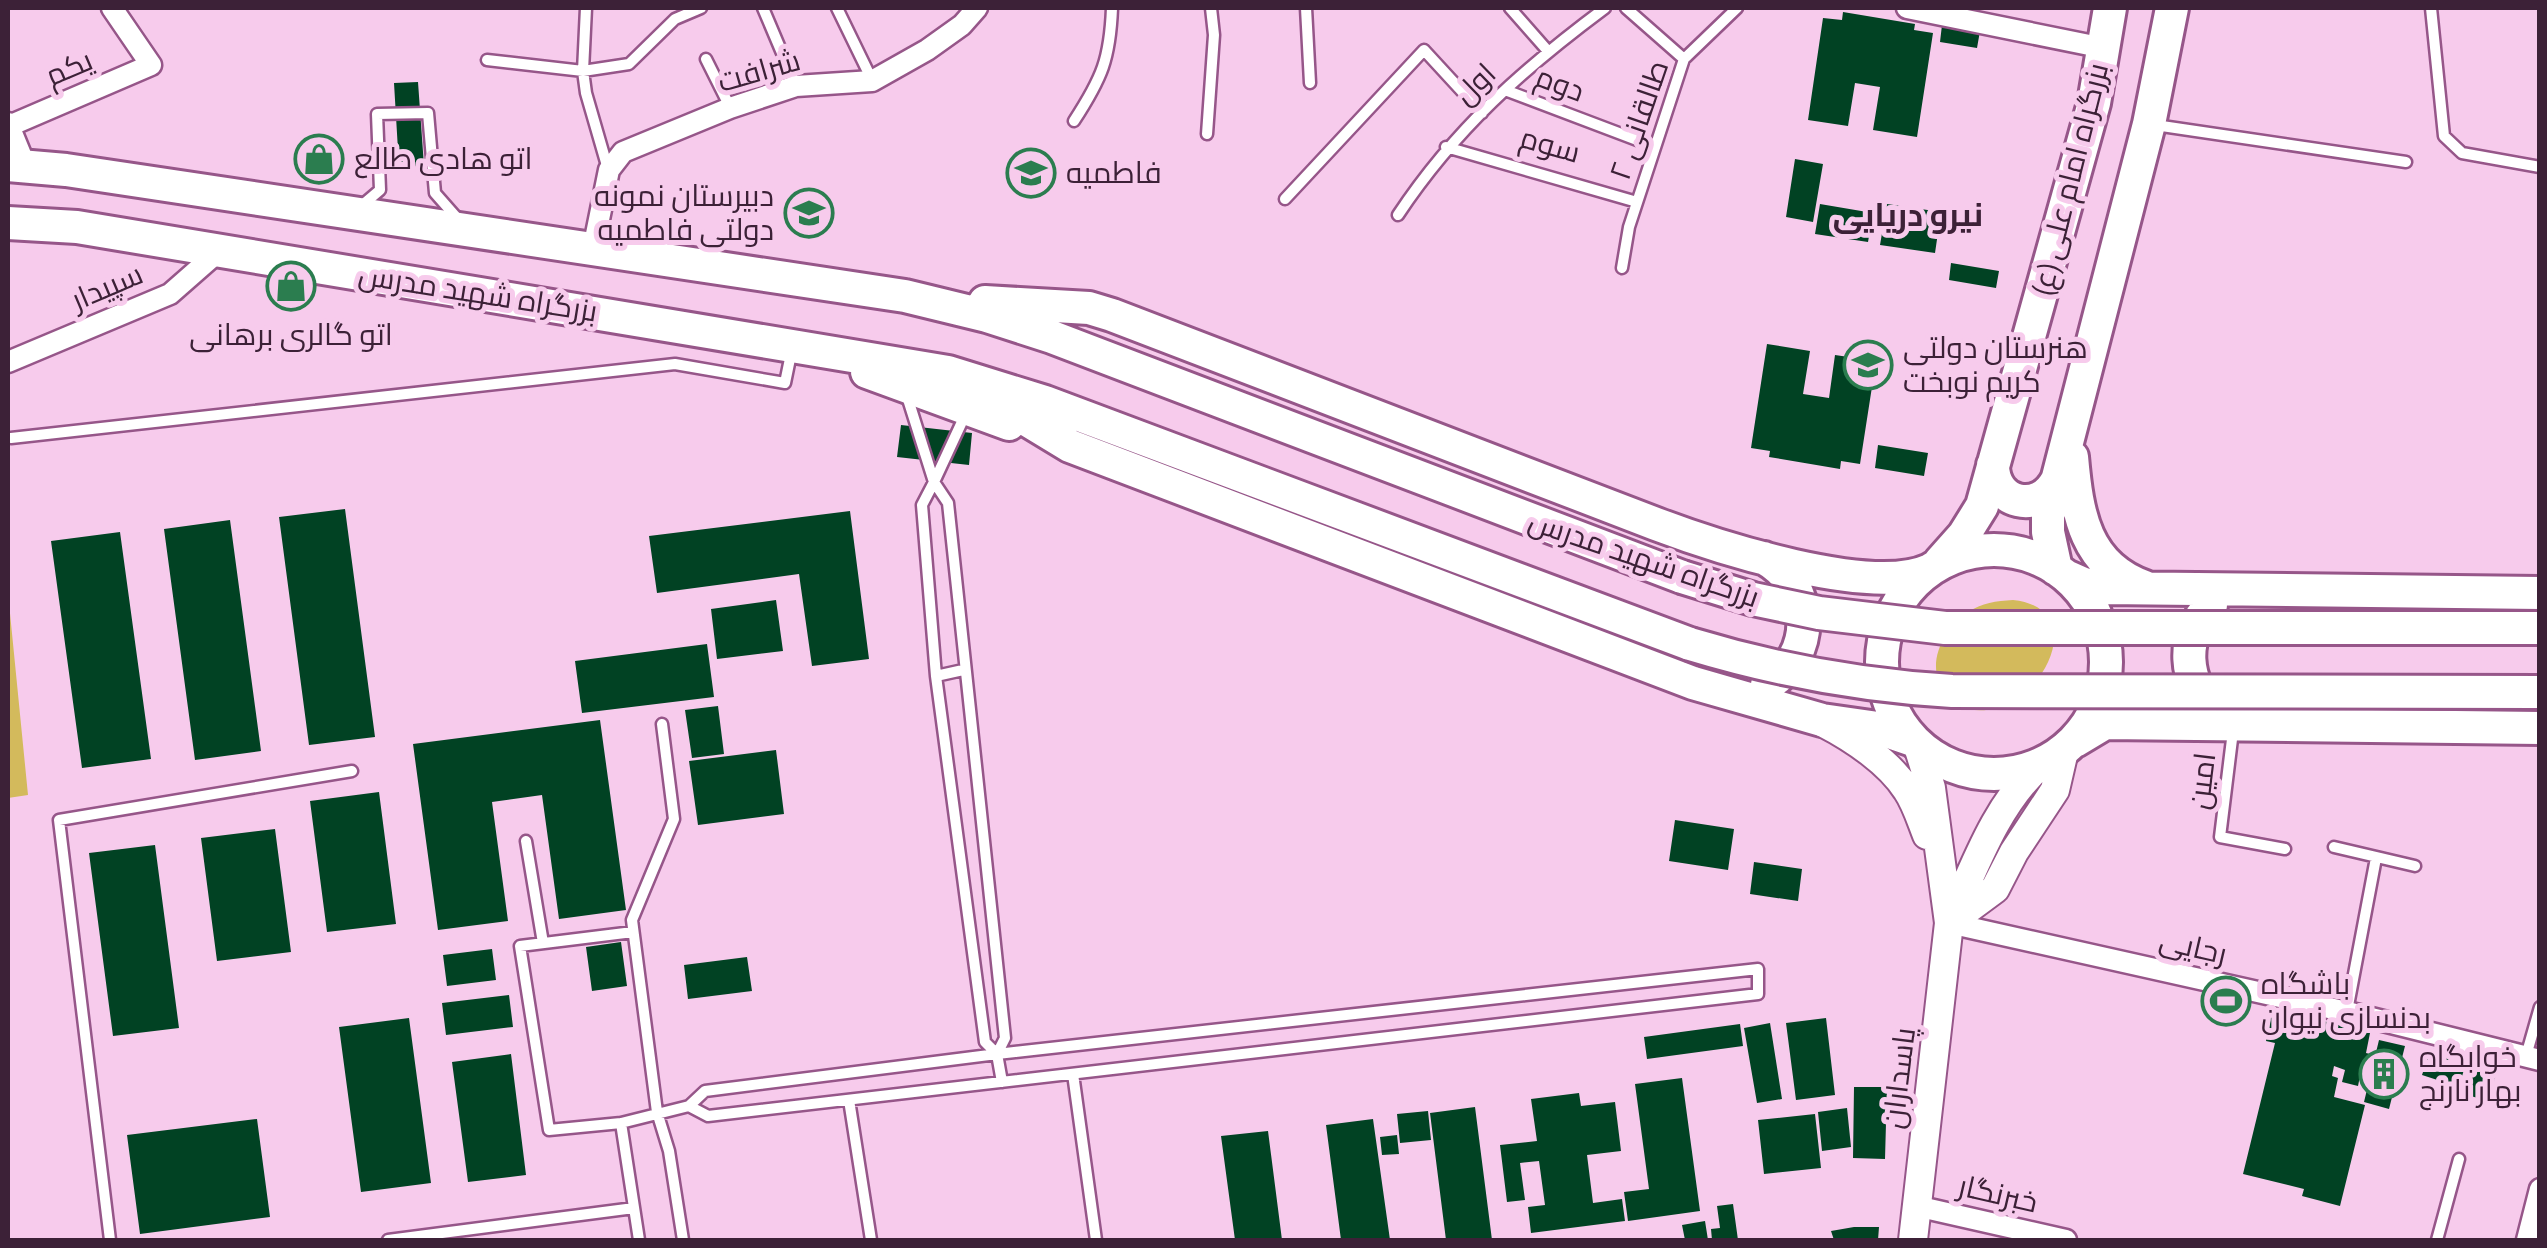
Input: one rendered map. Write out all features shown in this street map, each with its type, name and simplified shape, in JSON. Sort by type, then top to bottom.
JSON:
[{"type":"highway","name":"بزرگراه امام علی (ع)","points":[[1932,568],[1976,518],[1993,465],[2094,103],[2110,8]]},
{"type":"highway","name":"بزرگراه امام علی (ع)","points":[[2058,570],[2048,523],[2149,124],[2172,8]]},
{"type":"highway","name":"بزرگراه شهید مدرس","points":[[17,166],[66,170],[906,296],[1101,311],[1656,524],[1758,556],[1894,579],[1910,578],[1932,568]]},
{"type":"highway","name":"بزرگراه شهید مدرس","points":[[8,223],[76,227],[948,372],[1061,408],[1690,644],[1809,674],[1876,685],[1952,691],[2540,692]]},
{"type":"highway","name":"بزرگراه شهید مدرس","points":[[906,296],[1004,321],[1084,350],[1682,578],[1818,613],[1945,628],[2540,628]]},
{"type":"highway","points":[[793,345],[1070,446]]},
{"type":"highway","name":"بزرگراه شهید مدرس","points":[[948,372],[1070,446],[1683,680],[1814,718],[1882,729],[1915,742]]},
{"type":"highway","points":[[2070,430],[2078,511],[2088,541],[2110,568],[2150,588]]},
{"type":"highway","points":[[1993,465],[1998,487],[2016,501],[2038,500],[2052,490],[2057,480]]},
{"type":"highway","points":[[2540,593],[2098,587],[2027,555],[1996,550],[1964,554],[1932,568],[1900,600],[1883,646],[1882,667],[1886,694],[1915,742],[1948,764],[1979,774],[2011,773],[2057,754],[2105,723],[2540,728]]},
{"type":"highway","points":[[1724,692],[1746,692],[1774,681],[1790,665],[1802,639],[1804,616],[1795,588],[1781,570],[1758,556]]},
{"type":"highway","points":[[2057,754],[2082,732],[2096,710],[2106,663],[2103,637],[2094,612],[2080,590],[2058,570]]},
{"type":"highway","points":[[2236,724],[2217,714],[2200,696],[2192,680],[2188,651],[2194,628],[2204,613],[2221,597],[2240,588]]},
{"type":"main road","points":[[1814,718],[1854,742],[1901,782],[1942,869]]},
{"type":"main road","points":[[1915,742],[1928,778],[1949,922]]},
{"type":"main road","points":[[1949,922],[2017,789],[2057,754]]},
{"type":"main road","name":"پاسداران","points":[[1913,1240],[1949,922]]},
{"type":"street","name":"یکم","points":[[8,125],[151,65],[112,8]]},
{"type":"street","name":"شرافت","points":[[608,170],[623,152],[730,108],[796,86],[872,81],[927,50],[962,25],[977,8]]},
{"type":"street","points":[[1906,8],[2104,48]]},
{"type":"street","points":[[8,125],[17,166]]},
{"type":"street","points":[[593,249],[608,170]]},
{"type":"street","name":"سپیدار","points":[[8,362],[170,294],[219,250]]},
{"type":"street","name":"رجایی","points":[[1949,922],[2532,1058]]},
{"type":"street","points":[[2526,1240],[2540,1189]]},
{"type":"street","name":"خبرنگار","points":[[1916,1206],[2066,1240]]},
{"type":"lane","points":[[586,8],[586,93],[608,170]]},
{"type":"lane","points":[[487,60],[584,70],[629,64],[674,19],[701,8]]},
{"type":"lane","points":[[763,8],[796,86]]},
{"type":"lane","points":[[837,8],[872,81]]},
{"type":"lane","points":[[1074,121],[1100,81],[1110,42],[1112,8]]},
{"type":"lane","points":[[1207,134],[1214,35],[1211,8]]},
{"type":"lane","points":[[1306,8],[1310,83]]},
{"type":"lane","points":[[1510,8],[1548,50]]},
{"type":"lane","name":"اول","points":[[1398,215],[1446,146],[1548,50],[1605,8]]},
{"type":"lane","points":[[1626,8],[1684,59]]},
{"type":"lane","name":"طالقانی ۲","points":[[1622,268],[1653,146],[1671,105],[1684,59],[1736,8]]},
{"type":"lane","points":[[2430,8],[2444,136],[2462,152],[2540,167]]},
{"type":"lane","points":[[1285,198],[1424,50],[1482,113]]},
{"type":"lane","points":[[706,58],[730,108]]},
{"type":"lane","name":"دوم","points":[[1505,90],[1653,146]]},
{"type":"lane","points":[[348,212],[364,205],[380,190],[377,114],[428,113],[435,193],[455,216],[479,232]]},
{"type":"lane","points":[[2149,124],[2406,162]]},
{"type":"lane","name":"سوم","points":[[1446,146],[1637,202]]},
{"type":"lane","points":[[12,438],[675,364],[785,383],[793,345]]},
{"type":"lane","points":[[904,386],[934,482],[948,503],[1005,1038],[997,1054]]},
{"type":"lane","points":[[968,409],[922,504],[936,676],[985,1042],[997,1054],[1002,1082]]},
{"type":"lane","points":[[936,676],[964,670]]},
{"type":"lane","points":[[662,724],[674,820],[632,920],[657,1112],[669,1151],[683,1240]]},
{"type":"lane","name":"امین","points":[[2236,724],[2220,837],[2285,850]]},
{"type":"lane","points":[[110,1240],[58,820],[352,770]]},
{"type":"lane","points":[[526,841],[543,944]]},
{"type":"lane","points":[[2334,847],[2415,866]]},
{"type":"lane","points":[[2346,1012],[2376,858]]},
{"type":"lane","points":[[633,932],[520,946],[549,1130],[621,1124],[689,1106],[705,1091],[997,1054],[1758,969],[1758,994],[708,1116],[689,1106]]},
{"type":"lane","points":[[2532,1058],[2540,1006]]},
{"type":"lane","points":[[1073,1074],[1096,1240]]},
{"type":"lane","points":[[849,1100],[871,1240]]},
{"type":"lane","points":[[621,1124],[639,1240]]},
{"type":"lane","points":[[2436,1240],[2459,1159]]},
{"type":"lane","points":[[388,1240],[634,1208]]},
{"type":"shaded area","points":[[8,593],[28,795],[8,798]]},
{"type":"shaded area","points":[[2013,600],[2038,608],[2051,623],[2054,642],[2048,663],[2016,699],[1993,709],[1962,707],[1945,691],[1936,671],[1944,638],[1973,609]]},
{"type":"building","points":[[1843,12],[1915,24],[1914,30],[1933,33],[1917,137],[1873,130],[1880,87],[1855,83],[1848,126],[1808,120],[1823,18],[1842,20]]},
{"type":"building","points":[[1942,25],[1980,31],[1977,48],[1940,42]]},
{"type":"building","points":[[418,82],[424,166],[399,167],[394,83]]},
{"type":"building","points":[[1795,159],[1823,164],[1813,222],[1786,217]]},
{"type":"building","points":[[1820,204],[1873,213],[1868,242],[1815,234]]},
{"type":"building","points":[[1887,204],[1941,212],[1935,253],[1880,245]]},
{"type":"building","points":[[1951,263],[1999,271],[1996,288],[1949,280]]},
{"type":"building","points":[[1767,344],[1810,351],[1803,394],[1829,398],[1835,355],[1876,361],[1860,464],[1841,461],[1840,469],[1769,457],[1770,451],[1751,448]]},
{"type":"building","points":[[901,425],[972,433],[969,465],[897,457]]},
{"type":"building","points":[[1878,445],[1928,453],[1924,476],[1875,468]]},
{"type":"building","points":[[345,509],[375,737],[309,745],[279,517]]},
{"type":"building","points":[[850,511],[869,659],[812,666],[799,574],[657,593],[649,536]]},
{"type":"building","points":[[230,520],[261,751],[195,760],[164,529]]},
{"type":"building","points":[[120,532],[151,759],[82,768],[51,541]]},
{"type":"building","points":[[776,600],[783,651],[717,659],[711,609]]},
{"type":"building","points":[[707,644],[714,697],[582,713],[575,661]]},
{"type":"building","points":[[718,706],[724,754],[692,758],[685,710]]},
{"type":"building","points":[[600,720],[626,910],[559,919],[542,795],[492,802],[508,921],[438,930],[413,744]]},
{"type":"building","points":[[776,750],[784,814],[698,825],[689,761]]},
{"type":"building","points":[[379,792],[396,924],[327,932],[310,801]]},
{"type":"building","points":[[1675,820],[1734,829],[1728,870],[1669,861]]},
{"type":"building","points":[[275,829],[291,952],[217,961],[201,838]]},
{"type":"building","points":[[155,845],[179,1028],[113,1036],[89,853]]},
{"type":"building","points":[[1754,862],[1802,869],[1798,901],[1750,894]]},
{"type":"building","points":[[621,942],[627,986],[592,991],[586,947]]},
{"type":"building","points":[[492,949],[496,980],[447,986],[443,955]]},
{"type":"building","points":[[747,957],[752,991],[688,999],[684,965]]},
{"type":"building","points":[[509,995],[513,1027],[446,1035],[442,1003]]},
{"type":"building","points":[[2273,1008],[2370,1033],[2366,1053],[2374,1055],[2370,1073],[2361,1071],[2358,1086],[2342,1082],[2345,1070],[2334,1066],[2332,1076],[2338,1078],[2334,1097],[2365,1105],[2340,1206],[2302,1196],[2304,1189],[2243,1174],[2275,1043],[2266,1041]]},
{"type":"building","points":[[409,1018],[431,1183],[361,1192],[339,1027]]},
{"type":"building","points":[[1826,1018],[1835,1095],[1796,1100],[1786,1023]]},
{"type":"building","points":[[1770,1023],[1782,1099],[1757,1103],[1744,1028]]},
{"type":"building","points":[[1740,1024],[1743,1046],[1647,1059],[1644,1037]]},
{"type":"building","name":"خوابگاه بهار نارنج","points":[[2379,1040],[2405,1046],[2389,1109],[2364,1102]]},
{"type":"building","points":[[2431,1048],[2467,1059],[2459,1087],[2422,1075]]},
{"type":"building","points":[[511,1054],[526,1175],[468,1182],[452,1062]]},
{"type":"building","points":[[2472,1059],[2498,1067],[2489,1101],[2463,1094]]},
{"type":"building","points":[[1682,1078],[1700,1211],[1628,1221],[1624,1192],[1649,1189],[1635,1084]]},
{"type":"building","points":[[1854,1087],[1887,1087],[1885,1159],[1853,1158]]},
{"type":"building","points":[[1579,1093],[1581,1106],[1615,1102],[1621,1151],[1587,1155],[1593,1203],[1622,1199],[1625,1221],[1531,1233],[1528,1207],[1545,1205],[1539,1161],[1520,1163],[1525,1200],[1507,1202],[1500,1145],[1537,1141],[1531,1099]]},
{"type":"building","points":[[1475,1107],[1492,1240],[1446,1240],[1430,1113]]},
{"type":"building","points":[[1847,1108],[1851,1147],[1822,1151],[1818,1112]]},
{"type":"building","points":[[1428,1111],[1431,1140],[1400,1143],[1397,1114]]},
{"type":"building","points":[[1815,1114],[1821,1168],[1764,1174],[1758,1120]]},
{"type":"building","points":[[257,1119],[270,1217],[140,1234],[127,1135]]},
{"type":"building","points":[[1373,1119],[1390,1240],[1341,1240],[1326,1125]]},
{"type":"building","points":[[1268,1131],[1282,1240],[1235,1240],[1221,1136]]},
{"type":"building","points":[[1397,1135],[1399,1154],[1382,1155],[1380,1137]]},
{"type":"building","points":[[1733,1204],[1738,1240],[1712,1240],[1711,1229],[1720,1228],[1717,1206]]},
{"type":"building","points":[[1705,1221],[1708,1240],[1685,1240],[1682,1225]]},
{"type":"building","points":[[1879,1227],[1878,1240],[1834,1240],[1831,1231]]},
{"type":"place","name":"اتو هادی طالع","points":[[319,159]]},
{"type":"place","name":"فاطمیه","points":[[1031,173]]},
{"type":"place","name":"دبیرستان نمونه دولتی فاطمیه","points":[[809,213]]},
{"type":"place","name":"اتو گالری برهانی","points":[[291,286]]},
{"type":"place","name":"هنرستان دولتی کریم نوبخت","points":[[1868,365]]},
{"type":"place","name":"باشگاه بدنسازی نیوان","points":[[2226,1001]]},
{"type":"place","name":"خوابگاه بهار نارنج","points":[[2384,1074]]},
{"type":"district","name":"نیرو دریایی","points":[[1908,215]]}]
